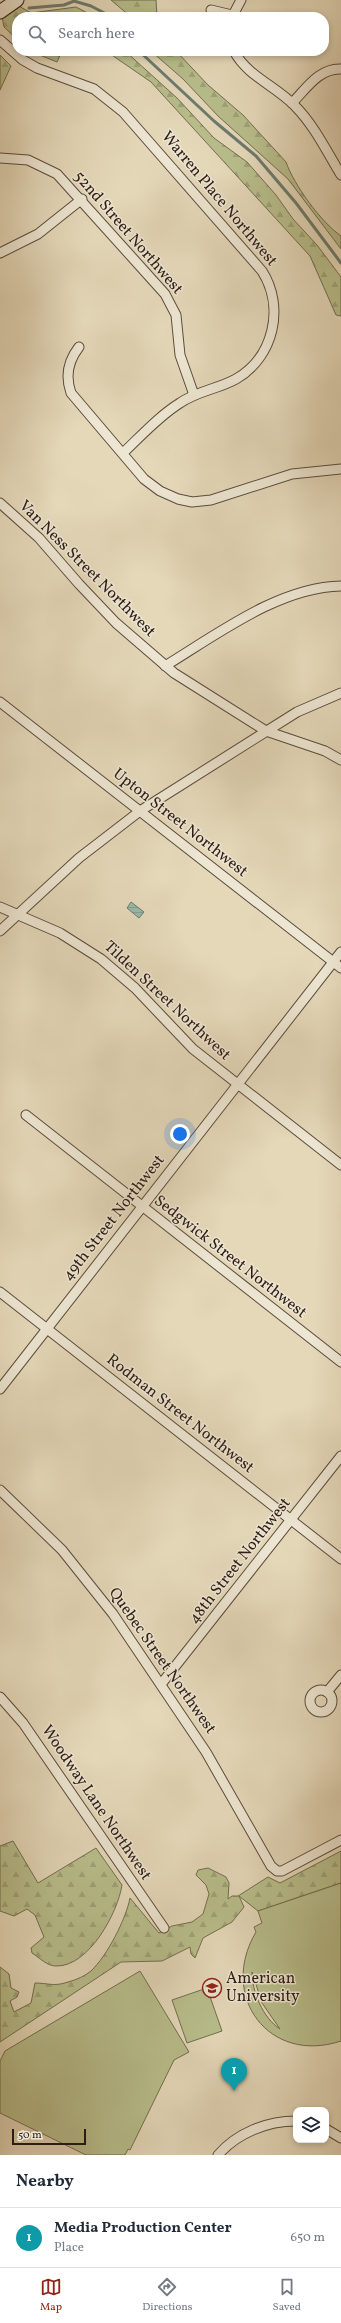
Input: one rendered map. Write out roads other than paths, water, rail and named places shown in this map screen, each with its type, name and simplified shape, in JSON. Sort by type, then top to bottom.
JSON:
[{"type":"main road","points":[[0,12],[17,0]]},
{"type":"street","points":[[234,12],[241,0]]},
{"type":"street","points":[[211,10],[218,12]]},
{"type":"street","name":"Warren Place Northwest","points":[[0,40],[12,52]]},
{"type":"street","name":"Warren Place Northwest","points":[[17,56],[27,63],[94,90],[123,112],[266,276],[273,295],[275,316],[271,335],[262,356],[247,372],[234,380],[194,395],[171,409],[123,454]]},
{"type":"street","points":[[237,56],[245,67],[292,103],[311,125],[341,174]]},
{"type":"street","points":[[292,103],[319,75],[330,70],[341,69]]},
{"type":"street","name":"52nd Street Northwest","points":[[0,158],[22,159],[46,167],[60,177],[82,199],[170,301],[176,318],[181,362],[194,395]]},
{"type":"street","points":[[0,253],[38,234],[82,199]]},
{"type":"street","points":[[79,347],[69,366],[68,380],[70,393],[144,479],[173,498],[192,502],[221,498],[263,482],[292,474],[341,469]]},
{"type":"street","name":"Van Ness Street Northwest","points":[[0,503],[39,538],[107,614],[165,666],[198,689],[266,731],[325,751],[341,760]]},
{"type":"street","points":[[165,666],[240,620],[266,607],[316,589],[341,586]]},
{"type":"street","points":[[0,931],[83,856],[140,811],[266,731],[310,706],[341,693]]},
{"type":"street","name":"Upton Street Northwest","points":[[0,702],[341,968]]},
{"type":"street","name":"Tilden Street Northwest","points":[[0,907],[60,933],[101,959],[135,988],[189,1045],[341,1165]]},
{"type":"street","name":"49th Street Northwest","points":[[0,1389],[341,952]]},
{"type":"street","name":"Sedgwick Street Northwest","points":[[26,1116],[341,1362]]},
{"type":"street","name":"Rodman Street Northwest","points":[[0,1292],[341,1559]]},
{"type":"street","name":"48th Street Northwest","points":[[162,1683],[341,1456]]},
{"type":"street","name":"Quebec Street Northwest","points":[[0,1490],[48,1535],[82,1573],[162,1683],[222,1777],[274,1869],[282,1871],[341,1840]]},
{"type":"street","points":[[328,1692],[341,1674]]},
{"type":"street","name":"Woodway Lane Northwest","points":[[0,1697],[23,1723],[164,1928]]},
{"type":"street","points":[[218,2155],[230,2142],[244,2134],[273,2124],[293,2121]]},
{"type":"street","points":[[329,2131],[341,2138]]},
{"type":"waterway","points":[[29,8],[64,5],[74,1],[91,6],[102,12]]},
{"type":"waterway","points":[[144,56],[214,121],[256,156],[296,203],[341,263]]},
{"type":"place","name":"American University","points":[[212,1988]]},
{"type":"place","name":"Media Production Center","points":[[234,2091]]}]
